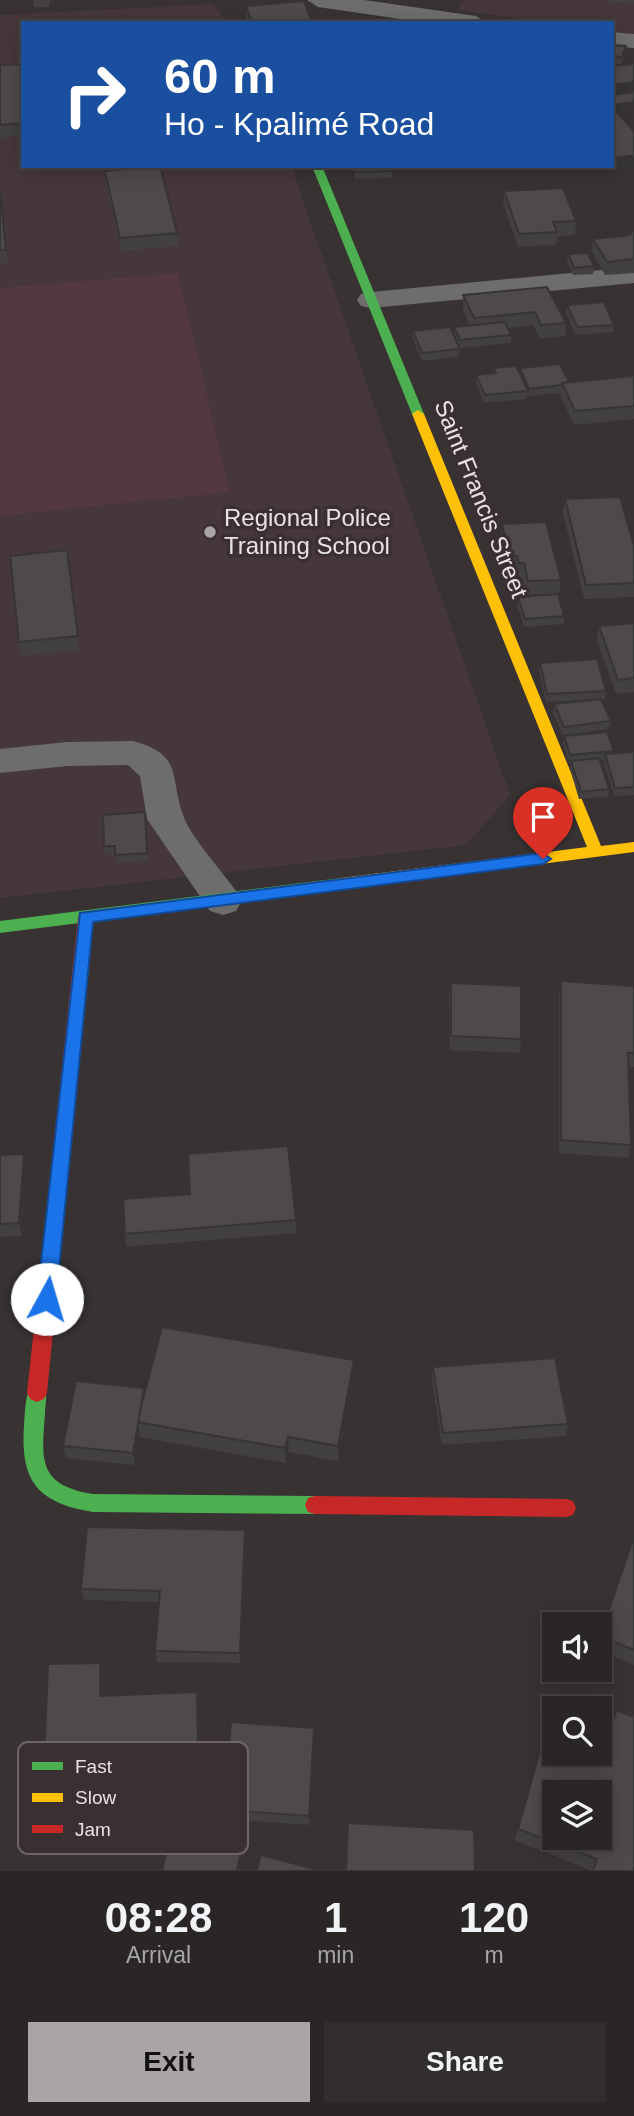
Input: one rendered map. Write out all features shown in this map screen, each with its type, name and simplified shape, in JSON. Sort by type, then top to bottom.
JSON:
[{"type":"street","points":[[318,0],[407,19],[442,21]]},
{"type":"street","points":[[614,39],[634,41]]},
{"type":"street","name":"Saint Francis Street","points":[[318,168],[596,852]]},
{"type":"street","points":[[371,300],[634,275]]},
{"type":"street","points":[[0,761],[67,754],[133,753],[149,761],[158,775],[165,819],[223,901]]},
{"type":"street","points":[[0,927],[223,901],[634,846]]},
{"type":"street","points":[[86,917],[33,1436],[37,1475],[49,1492],[67,1501],[120,1503],[566,1508]]},
{"type":"shaded area","points":[[464,0],[634,0],[634,35],[614,32],[614,21],[534,21],[457,10]]},
{"type":"shaded area","name":"Regional Police Training School","points":[[213,4],[226,21],[21,21],[21,168],[292,168],[510,795],[466,845],[0,898],[0,15]]},
{"type":"shaded area","points":[[178,273],[230,492],[0,516],[0,288]]},
{"type":"building","points":[[304,1],[311,21],[251,21],[246,6]]},
{"type":"building","points":[[614,45],[626,46],[622,57],[614,56]]},
{"type":"building","points":[[21,64],[21,123],[0,125],[0,65]]},
{"type":"building","points":[[634,64],[634,82],[614,85],[614,66]]},
{"type":"building","points":[[634,92],[634,102],[614,105],[614,95]]},
{"type":"building","points":[[614,109],[634,131],[634,155],[617,158],[614,154]]},
{"type":"building","points":[[161,168],[177,233],[120,238],[105,171]]},
{"type":"building","points":[[355,168],[392,168],[393,171],[355,172]]},
{"type":"building","points":[[563,188],[576,221],[553,222],[557,232],[519,234],[504,191]]},
{"type":"building","points":[[0,189],[6,250],[0,250]]},
{"type":"building","points":[[634,232],[634,259],[607,262],[593,239],[630,235],[628,233]]},
{"type":"building","points":[[588,253],[594,266],[574,268],[568,254]]},
{"type":"building","points":[[547,287],[566,323],[541,325],[535,312],[474,318],[463,295]]},
{"type":"building","points":[[604,302],[614,325],[577,327],[567,305]]},
{"type":"building","points":[[505,322],[511,335],[460,340],[454,327]]},
{"type":"building","points":[[450,327],[460,349],[422,353],[413,331]]},
{"type":"building","points":[[560,364],[569,382],[529,389],[520,368]]},
{"type":"building","points":[[516,366],[528,391],[485,395],[476,375],[496,373],[494,368]]},
{"type":"building","points":[[634,376],[634,406],[575,411],[562,383]]},
{"type":"building","points":[[620,497],[634,546],[634,583],[586,585],[565,499]]},
{"type":"building","points":[[546,522],[561,580],[528,581],[524,563],[519,563],[517,556],[509,556],[502,524]]},
{"type":"building","points":[[67,550],[78,636],[19,642],[10,556]]},
{"type":"building","points":[[558,594],[564,616],[525,619],[518,597]]},
{"type":"building","points":[[634,623],[634,678],[618,680],[599,626]]},
{"type":"building","points":[[597,659],[606,691],[547,694],[540,663]]},
{"type":"building","points":[[601,699],[611,721],[564,727],[554,704]]},
{"type":"building","points":[[607,732],[614,751],[570,755],[564,736]]},
{"type":"building","points":[[634,752],[634,787],[615,788],[605,754]]},
{"type":"building","points":[[599,758],[609,789],[581,792],[571,761]]},
{"type":"building","points":[[145,812],[147,853],[115,855],[115,846],[104,846],[103,815]]},
{"type":"building","points":[[561,981],[634,986],[634,1053],[628,1053],[631,1145],[561,1140]]},
{"type":"building","points":[[451,983],[521,986],[521,1039],[451,1036]]},
{"type":"building","points":[[288,1146],[296,1220],[125,1234],[123,1199],[190,1194],[188,1154]]},
{"type":"building","points":[[24,1154],[19,1223],[0,1224],[0,1155]]},
{"type":"building","points":[[162,1327],[354,1360],[338,1446],[288,1437],[285,1448],[137,1422]]},
{"type":"building","points":[[555,1358],[568,1424],[443,1433],[433,1367]]},
{"type":"building","points":[[76,1381],[144,1388],[133,1453],[63,1446]]},
{"type":"building","points":[[87,1527],[245,1530],[240,1653],[155,1651],[160,1591],[81,1589]]},
{"type":"building","points":[[634,1537],[634,1650],[612,1641],[612,1612],[608,1612]]},
{"type":"building","points":[[100,1663],[100,1696],[197,1692],[198,1742],[45,1742],[48,1664]]},
{"type":"building","points":[[616,1710],[634,1717],[634,1871],[593,1871],[597,1859],[573,1850],[612,1850],[612,1780],[542,1780],[542,1838],[518,1829],[542,1744],[542,1766],[612,1766],[612,1726]]},
{"type":"building","points":[[231,1722],[314,1728],[309,1816],[248,1812],[248,1742],[229,1742]]},
{"type":"building","points":[[348,1823],[474,1830],[475,1871],[346,1871]]},
{"type":"building","points":[[166,1854],[240,1854],[237,1871],[162,1871]]},
{"type":"building","points":[[261,1855],[322,1871],[257,1871]]},
{"type":"traffic: fast","points":[[318,168],[418,414]]},
{"type":"traffic: fast","points":[[0,927],[341,884]]},
{"type":"traffic: fast","points":[[37,1393],[34,1433],[36,1467],[42,1480],[53,1491],[70,1499],[93,1503],[315,1505]]},
{"type":"traffic: slow","points":[[418,414],[596,852]]},
{"type":"traffic: slow","points":[[341,884],[634,847]]},
{"type":"traffic: jam","points":[[37,1393],[86,917]]},
{"type":"traffic: jam","points":[[315,1505],[566,1508]]},
{"type":"place","name":"Regional Police Training School","points":[[210,532]]},
{"type":"route","points":[[47,1299],[86,917],[543,859]]}]
